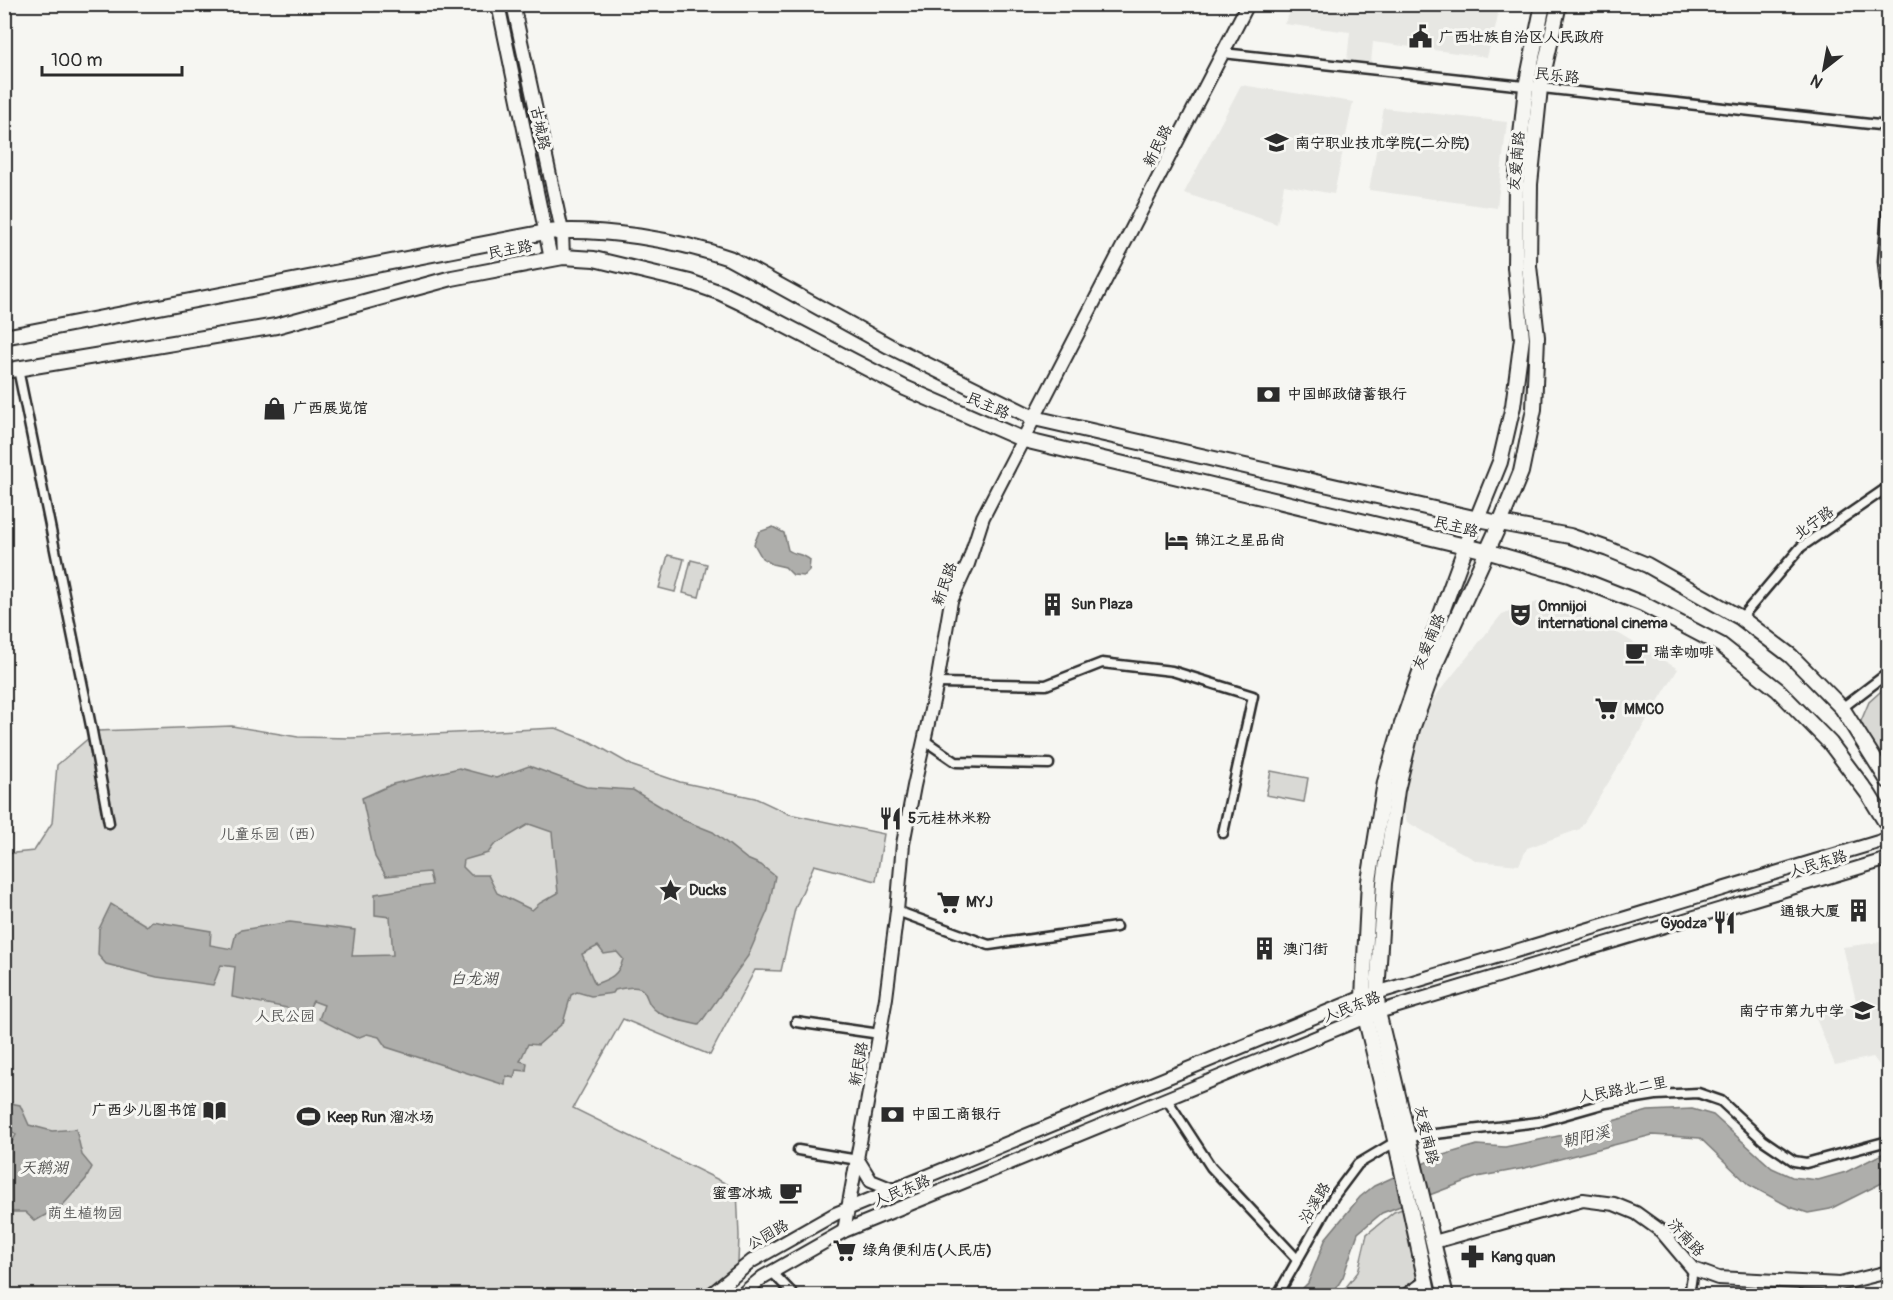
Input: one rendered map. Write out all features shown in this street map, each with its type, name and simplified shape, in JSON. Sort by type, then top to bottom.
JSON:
[{"type":"main road","name":"古城路","points":[[498,4],[546,232],[557,258]]},
{"type":"main road","name":"古城路","points":[[513,4],[562,231],[557,258]]},
{"type":"main road","name":"新民路","points":[[844,1231],[880,1034],[897,911],[903,844],[937,683],[951,601],[968,564],[983,517],[1248,4]]},
{"type":"main road","name":"友爱南路","points":[[1446,1296],[1410,1141],[1371,1014],[1363,998],[1369,881],[1385,782],[1402,724],[1466,546],[1500,462],[1513,406],[1522,338],[1515,267],[1516,183],[1526,87],[1543,4]]},
{"type":"main road","name":"友爱南路","points":[[1429,1296],[1396,1145],[1371,1014],[1377,994],[1384,883],[1397,790],[1412,729],[1436,663],[1521,472],[1534,409],[1536,337],[1529,266],[1530,196],[1540,88],[1559,4]]},
{"type":"main road","name":"民主路","points":[[4,337],[546,232],[597,231],[703,249],[729,258],[889,346],[1034,418],[1478,519],[1570,536],[1647,565],[1741,618],[1791,656],[1842,708],[1888,781]]},
{"type":"main road","name":"民主路","points":[[11,370],[276,326],[452,278],[557,258],[594,259],[690,282],[721,293],[905,388],[1024,440],[1486,551],[1569,575],[1643,604],[1721,645],[1778,690],[1830,743],[1869,795],[1888,826]]},
{"type":"main road","name":"人民东路","points":[[848,1209],[1363,998],[1888,839]]},
{"type":"main road","name":"人民东路","points":[[844,1231],[1371,1014],[1888,859]]},
{"type":"main road","points":[[858,1160],[871,1181],[893,1190]]},
{"type":"main road","name":"济南路","points":[[1432,1235],[1583,1200],[1614,1204],[1636,1213],[1661,1231],[1693,1269],[1719,1278],[1840,1284],[1888,1272]]},
{"type":"main road","name":"公园路","points":[[709,1296],[752,1261],[848,1209]]},
{"type":"main road","points":[[740,1296],[772,1272],[844,1231]]},
{"type":"street","name":"民乐路","points":[[1223,53],[1888,126]]},
{"type":"street","points":[[1888,201],[1883,261],[1888,307]]},
{"type":"street","points":[[11,370],[92,731],[109,823]]},
{"type":"street","name":"北宁路","points":[[1741,618],[1801,547],[1888,487]]},
{"type":"street","points":[[937,683],[1046,685],[1102,663],[1172,671],[1253,696],[1223,833]]},
{"type":"street","points":[[1842,708],[1888,673]]},
{"type":"street","points":[[924,740],[956,762],[1049,764]]},
{"type":"street","points":[[897,911],[989,945],[1116,927]]},
{"type":"street","points":[[796,1022],[880,1034]]},
{"type":"street","name":"人民路北二里","points":[[1410,1141],[1539,1122],[1606,1103],[1656,1095],[1698,1093],[1721,1101],[1763,1140],[1794,1161],[1806,1163],[1888,1141]]},
{"type":"street","points":[[1166,1098],[1211,1167],[1297,1259]]},
{"type":"street","name":"沿溪路","points":[[1277,1296],[1334,1196],[1358,1164],[1396,1145]]},
{"type":"street","points":[[798,1150],[858,1160]]},
{"type":"street","points":[[1689,1296],[1693,1269]]},
{"type":"street","points":[[772,1272],[795,1296]]},
{"type":"street","points":[[1402,1296],[1425,1280]]},
{"type":"shaded area","name":"广西壮族自治区人民政府","points":[[1294,4],[1499,5],[1487,57],[1373,42],[1371,63],[1347,61],[1350,32],[1284,24]]},
{"type":"shaded area","name":"南宁职业技术学院(二分院)","points":[[1241,85],[1353,102],[1334,194],[1284,185],[1277,224],[1184,193]]},
{"type":"shaded area","points":[[1384,108],[1507,122],[1497,208],[1369,190]]},
{"type":"shaded area","points":[[1543,600],[1574,607],[1678,669],[1580,829],[1527,848],[1519,865],[1477,861],[1407,822],[1402,805],[1426,708],[1502,614]]},
{"type":"shaded area","name":"南宁市第九中学","points":[[1888,941],[1888,1077],[1873,1057],[1835,1065],[1815,1016],[1857,1005],[1843,947]]},
{"type":"green space","points":[[668,555],[684,559],[675,592],[659,588]]},
{"type":"green space","points":[[691,560],[707,564],[699,597],[683,593]]},
{"type":"green space","points":[[1888,685],[1888,774],[1871,748],[1861,721],[1869,702]]},
{"type":"green space","name":"人民公园","points":[[232,726],[298,737],[351,738],[556,728],[591,742],[633,766],[680,782],[755,798],[789,814],[884,834],[876,881],[814,865],[795,909],[781,971],[755,970],[710,1055],[623,1019],[573,1108],[737,1189],[738,1263],[701,1295],[5,1295],[5,854],[34,851],[52,823],[57,765],[97,731]]},
{"type":"green space","points":[[1271,771],[1308,778],[1304,802],[1266,795]]},
{"type":"green space","points":[[1405,1208],[1421,1277],[1394,1295],[1339,1296],[1358,1272],[1367,1234],[1394,1212]]},
{"type":"water","points":[[773,527],[784,533],[788,550],[810,560],[809,571],[804,576],[793,575],[785,567],[772,564],[762,558],[754,544],[759,532]]},
{"type":"water","name":"白龙湖","points":[[529,766],[586,787],[633,790],[683,820],[713,832],[747,859],[761,865],[775,876],[768,910],[748,956],[699,1025],[658,1012],[652,1007],[642,989],[628,988],[591,996],[577,992],[571,995],[563,1023],[538,1045],[528,1044],[520,1061],[527,1063],[526,1071],[516,1070],[514,1078],[506,1076],[505,1085],[386,1047],[379,1037],[367,1034],[357,1038],[319,1019],[324,1005],[313,1001],[307,1012],[232,997],[235,967],[221,965],[213,985],[157,977],[106,964],[98,955],[99,929],[111,904],[147,926],[152,921],[211,931],[210,945],[232,949],[236,933],[241,930],[290,922],[355,930],[352,956],[393,955],[390,917],[375,915],[375,894],[432,885],[429,872],[386,876],[375,857],[362,798],[393,784],[459,768],[496,778]],"holes":[[[529,824],[552,832],[558,893],[532,910],[497,893],[488,875],[471,875],[463,867],[464,860],[488,853],[494,845]],[[598,946],[604,954],[617,952],[623,959],[613,976],[595,984],[582,954]]]},
{"type":"water","name":"天鹅湖","points":[[5,1102],[20,1105],[29,1125],[52,1131],[76,1129],[82,1155],[92,1167],[86,1179],[63,1205],[35,1221],[25,1212],[5,1212],[5,1154],[16,1135],[5,1126]]},
{"type":"water","name":"朝阳溪","points":[[1692,1109],[1713,1115],[1772,1168],[1792,1177],[1818,1180],[1846,1172],[1888,1151],[1888,1180],[1830,1209],[1808,1213],[1790,1207],[1749,1185],[1700,1138],[1652,1135],[1525,1168],[1477,1177],[1382,1213],[1358,1233],[1343,1277],[1332,1295],[1295,1296],[1308,1283],[1326,1238],[1360,1197],[1374,1186],[1440,1156],[1477,1145],[1505,1147],[1563,1135],[1648,1111]]},
{"type":"place","name":"广西壮族自治区人民政府","points":[[1421,37]]},
{"type":"place","name":"南宁职业技术学院(二分院)","points":[[1277,143]]},
{"type":"place","name":"中国邮政储蓄银行","points":[[1269,394]]},
{"type":"place","name":"广西展览馆","points":[[275,408]]},
{"type":"place","name":"锦江之星品尚","points":[[1177,540]]},
{"type":"place","name":"Sun Plaza","points":[[1053,604]]},
{"type":"place","name":"Omnijoi international cinema","points":[[1520,615]]},
{"type":"place","name":"瑞幸咖啡","points":[[1636,652]]},
{"type":"place","name":"MMCO","points":[[1606,709]]},
{"type":"place","name":"5元桂林米粉","points":[[890,818]]},
{"type":"place","name":"Ducks","points":[[671,890]]},
{"type":"place","name":"MYJ","points":[[948,902]]},
{"type":"place","name":"通银大厦","points":[[1858,911]]},
{"type":"place","name":"Gyodza","points":[[1725,923]]},
{"type":"place","name":"澳门街","points":[[1265,949]]},
{"type":"place","name":"南宁市第九中学","points":[[1862,1011]]},
{"type":"place","name":"广西少儿图书馆","points":[[215,1110]]},
{"type":"place","name":"中国工商银行","points":[[893,1114]]},
{"type":"place","name":"Keep Run 溜冰场","points":[[309,1117]]},
{"type":"place","name":"蜜雪冰城","points":[[790,1193]]},
{"type":"place","name":"绿角便利店(人民店)","points":[[844,1250]]},
{"type":"place","name":"Kang quan","points":[[1473,1257]]},
{"type":"park label","name":"儿童乐园（西）","points":[[272,834]]},
{"type":"park label","name":"荫生植物园","points":[[85,1213]]}]
